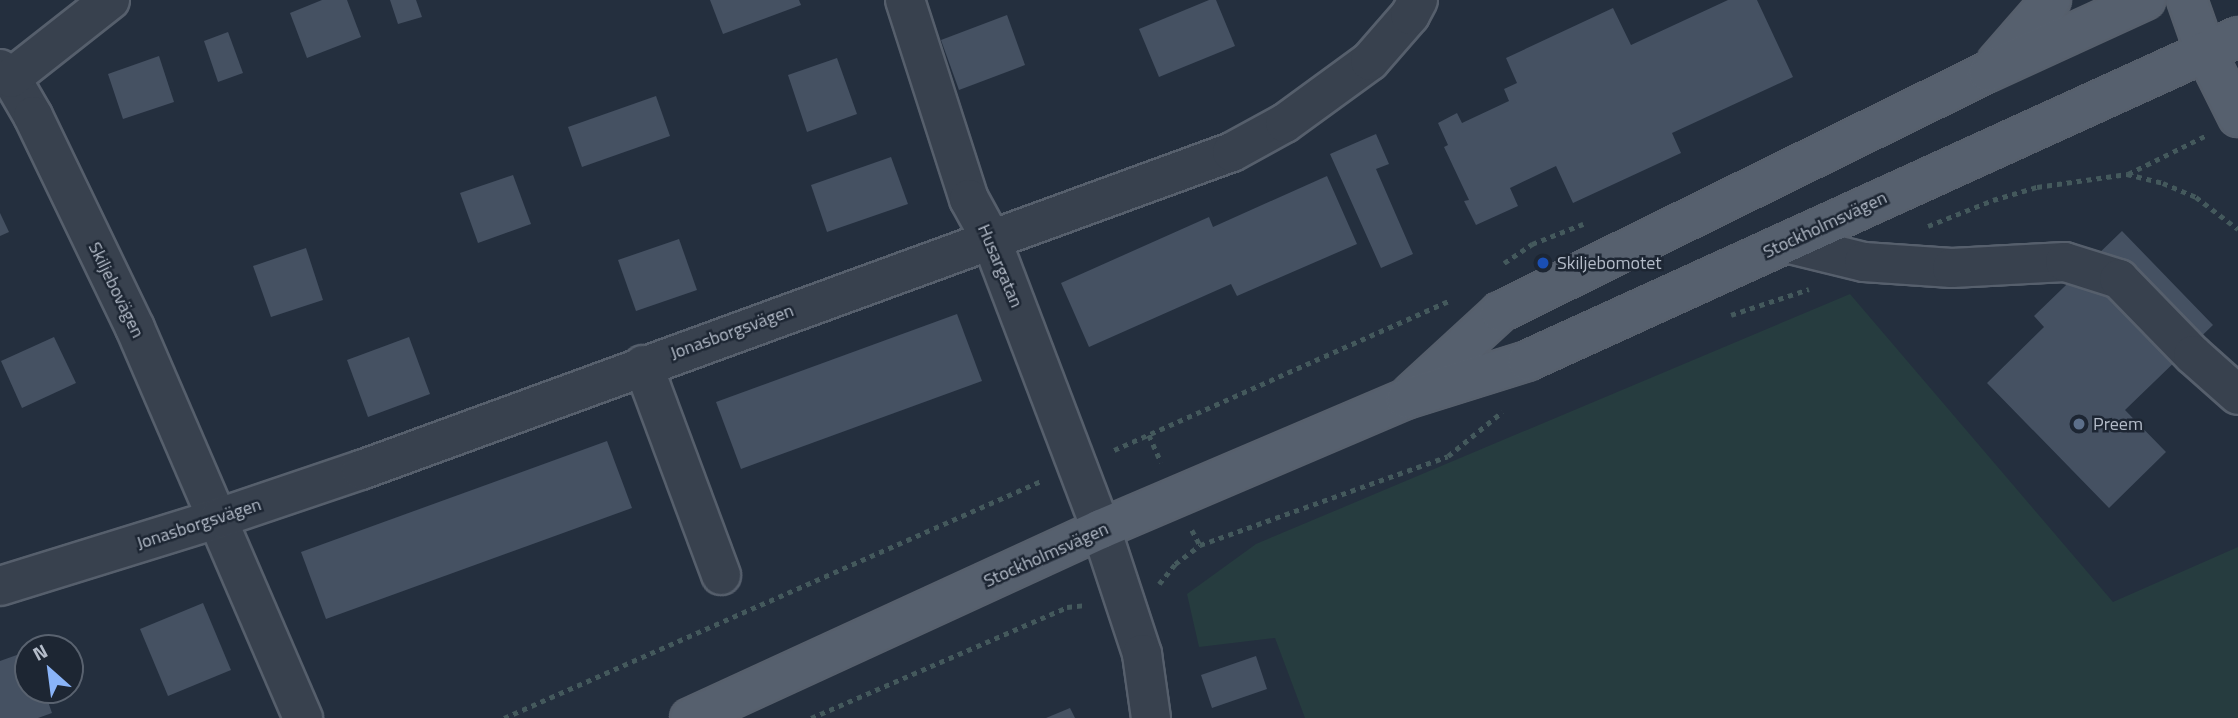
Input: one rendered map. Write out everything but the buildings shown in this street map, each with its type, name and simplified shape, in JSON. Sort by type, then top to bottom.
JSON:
[{"type":"main road","points":[[1988,72],[2051,0]]},
{"type":"main road","name":"Stockholmsvägen","points":[[1406,399],[1500,312],[1988,72],[2145,0]]},
{"type":"main road","points":[[2187,0],[2222,44],[2227,124]]},
{"type":"main road","name":"Stockholmsvägen","points":[[690,718],[1101,529],[1406,399],[1527,361],[2222,44]]},
{"type":"street","points":[[6,73],[110,0]]},
{"type":"street","name":"Husargatan","points":[[905,0],[969,199],[991,239],[1101,529],[1142,654],[1151,718]]},
{"type":"street","name":"Jonasborgsvägen","points":[[0,586],[219,519],[361,470],[1232,152],[1274,129],[1332,91],[1370,61],[1410,15],[1418,0]]},
{"type":"street","name":"Skiljebovägen","points":[[6,73],[33,116],[135,328],[303,718]]},
{"type":"street","points":[[1786,243],[1861,261],[1952,268],[2065,262],[2119,279],[2193,355],[2238,395]]},
{"type":"street","points":[[643,365],[721,575]]},
{"type":"path","points":[[1923,227],[1993,200],[2038,187],[2127,174],[2227,124]]},
{"type":"path","points":[[2127,174],[2163,183],[2196,197],[2238,229]]},
{"type":"path","points":[[1500,266],[1532,244],[1594,220]]},
{"type":"path","points":[[1724,316],[1773,303],[1827,282],[1861,261]]},
{"type":"path","points":[[504,718],[1435,308],[1458,295]]},
{"type":"path","points":[[811,718],[1068,607],[1124,600],[1157,586],[1175,564],[1200,545],[1448,456],[1509,407]]},
{"type":"green space","points":[[1850,294],[2113,602],[2238,547],[2238,718],[1305,718],[1275,638],[1199,647],[1187,594],[1256,544]]},
{"type":"place","name":"Skiljebomotet","points":[[1543,263]]},
{"type":"place","name":"Preem","points":[[2079,424]]}]
